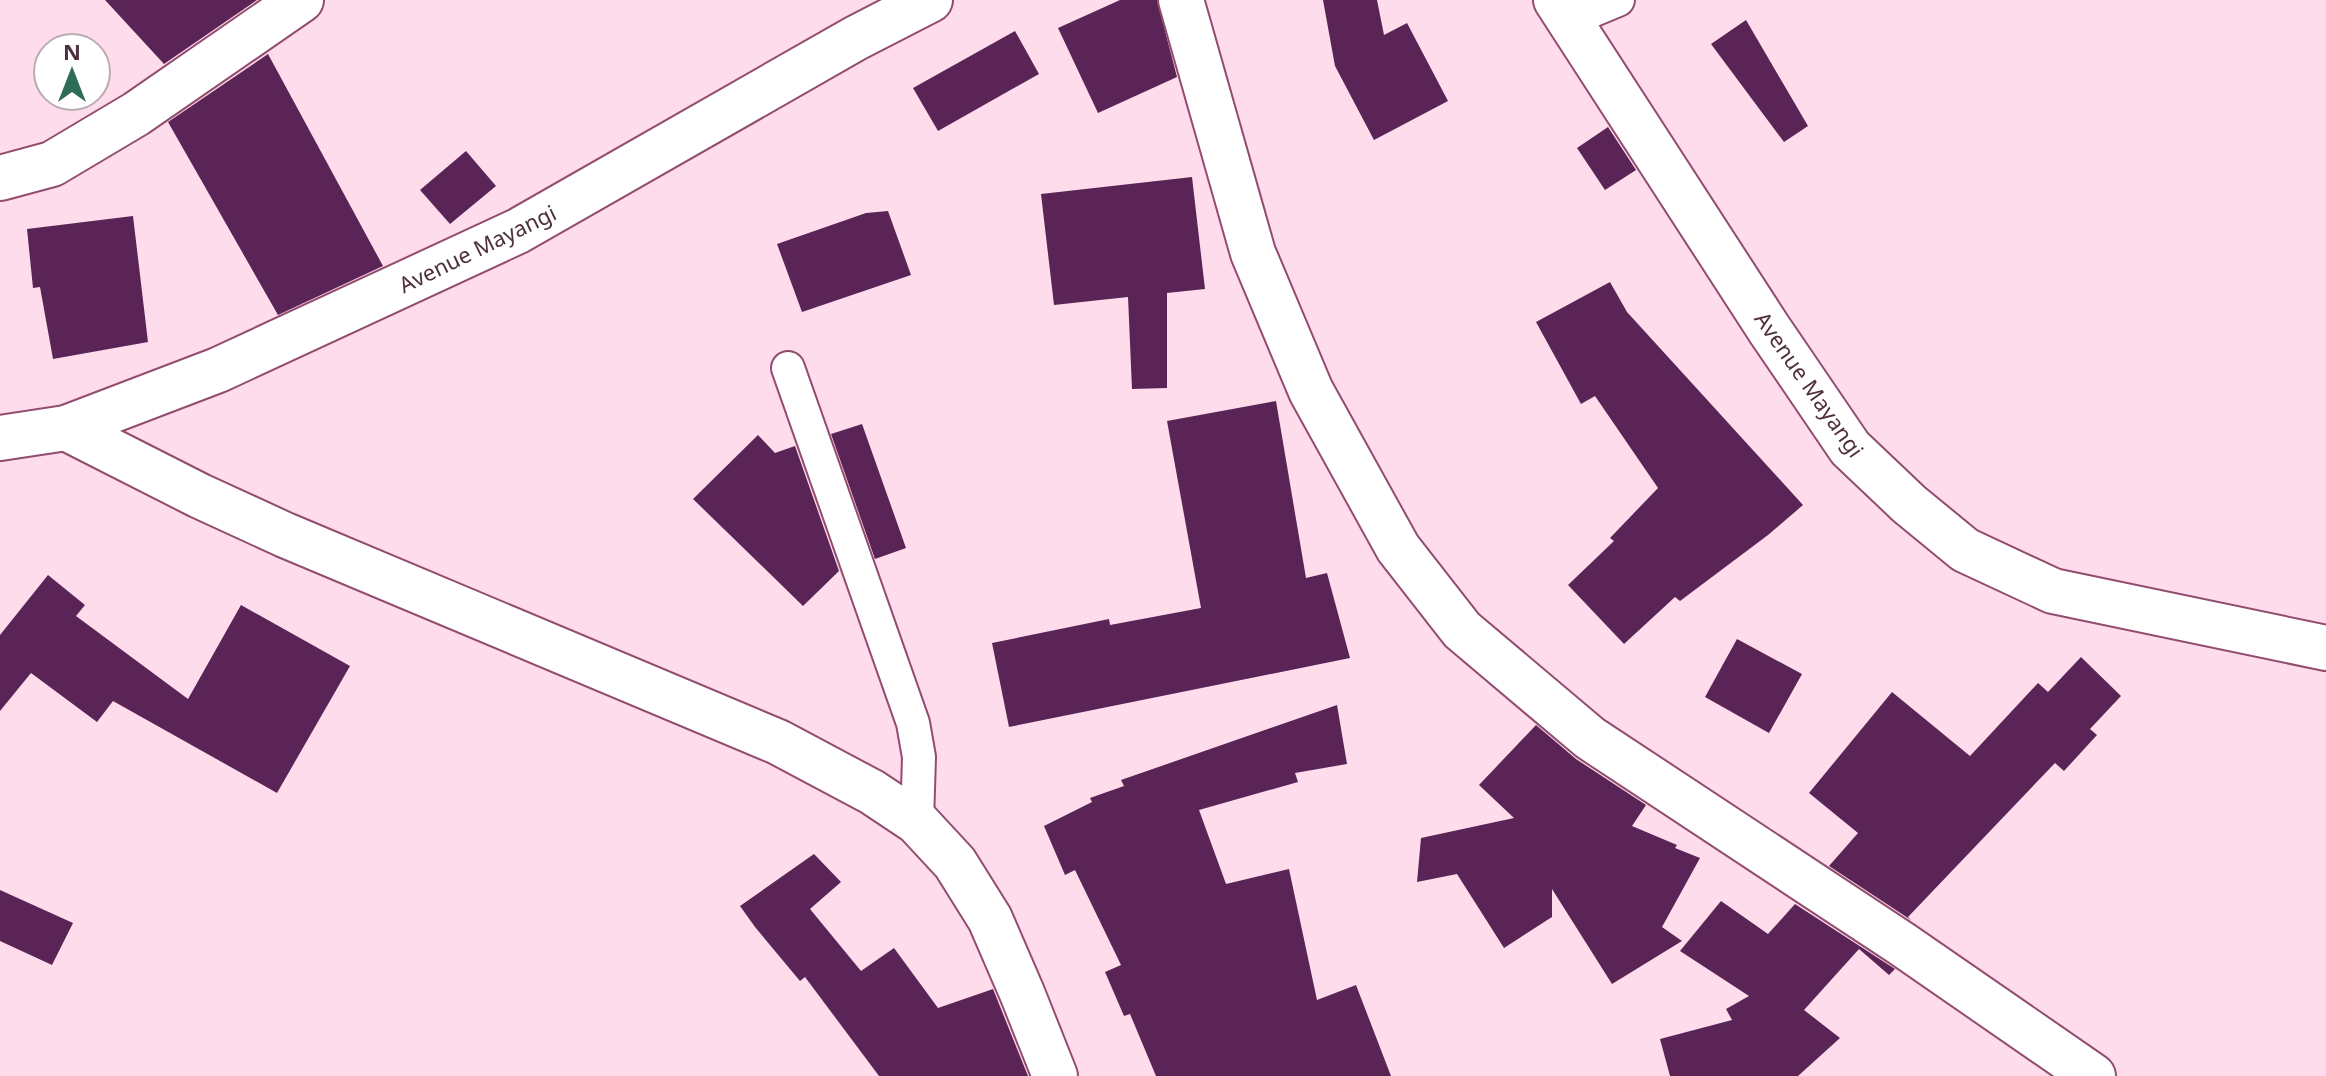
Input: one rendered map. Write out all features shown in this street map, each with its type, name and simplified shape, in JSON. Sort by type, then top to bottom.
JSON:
[{"type":"street","points":[[0,178],[52,164],[136,114],[301,0]]},
{"type":"street","name":"Avenue Mayangi","points":[[0,438],[66,428],[218,370],[518,231],[856,38],[930,0]]},
{"type":"street","points":[[1181,0],[1253,253],[1311,391],[1398,548],[1462,630],[1590,738],[1902,944],[2093,1076]]},
{"type":"street","name":"Avenue Mayangi","points":[[1563,10],[1769,329],[1850,448],[1909,504],[1965,550],[2053,591],[2326,648]]},
{"type":"street","points":[[66,428],[285,535],[778,742],[872,792],[917,822],[955,863],[990,919],[1055,1076]]},
{"type":"lane","points":[[1563,10],[1618,0]]},
{"type":"lane","points":[[788,368],[913,723],[919,757],[917,822]]},
{"type":"building","points":[[105,0],[257,0],[164,64]]},
{"type":"building","points":[[1120,0],[1157,0],[1177,77],[1098,113],[1058,28]]},
{"type":"building","points":[[1323,0],[1377,0],[1384,35],[1407,23],[1448,101],[1374,140],[1335,66]]},
{"type":"building","points":[[1746,20],[1808,126],[1784,142],[1711,44]]},
{"type":"building","points":[[1015,31],[1039,74],[938,131],[913,88]]},
{"type":"building","points":[[268,54],[383,266],[278,315],[168,122]]},
{"type":"building","points":[[1608,127],[1636,170],[1605,190],[1577,148]]},
{"type":"building","points":[[466,151],[496,186],[450,224],[420,190]]},
{"type":"building","points":[[1192,177],[1205,289],[1167,293],[1167,388],[1132,389],[1128,297],[1054,305],[1041,194]]},
{"type":"building","points":[[888,211],[911,275],[802,312],[777,244],[866,213]]},
{"type":"building","points":[[133,216],[148,342],[53,359],[40,287],[33,288],[27,229]]},
{"type":"building","points":[[1610,282],[1627,312],[1803,505],[1680,601],[1675,597],[1624,644],[1568,585],[1614,541],[1610,538],[1658,488],[1595,396],[1581,404],[1536,322]]},
{"type":"building","points":[[1276,401],[1306,578],[1327,573],[1350,658],[1009,727],[992,643],[1109,619],[1110,625],[1201,608],[1167,421]]},
{"type":"building","points":[[862,424],[906,548],[875,559],[831,434]]},
{"type":"building","points":[[758,435],[775,453],[795,446],[839,571],[803,606],[693,499]]},
{"type":"building","points":[[48,575],[85,605],[76,616],[188,699],[241,605],[350,666],[277,793],[113,701],[97,722],[31,673],[0,711],[0,635]]},
{"type":"building","points":[[1737,639],[1802,674],[1769,733],[1705,697]]},
{"type":"building","points":[[2081,657],[2121,696],[2090,729],[2097,735],[2064,771],[2055,763],[1908,917],[1911,920],[1829,866],[1858,833],[1809,793],[1892,692],[1970,756],[2038,683],[2048,692]]},
{"type":"building","points":[[1337,705],[1347,764],[1295,773],[1298,782],[1199,810],[1226,884],[1289,869],[1317,1000],[1356,985],[1391,1076],[1156,1076],[1130,1014],[1124,1016],[1105,972],[1121,965],[1075,870],[1065,875],[1044,826],[1092,802],[1090,798],[1124,786],[1121,780]]},
{"type":"building","points":[[1536,725],[1576,759],[1646,805],[1632,826],[1700,858],[1662,927],[1682,941],[1612,984],[1552,889],[1552,917],[1504,948],[1457,874],[1417,882],[1421,838],[1514,818],[1479,785]]},
{"type":"building","points":[[814,854],[841,882],[810,909],[861,971],[894,948],[938,1008],[993,989],[1028,1076],[879,1076],[805,977],[800,981],[740,906]]},
{"type":"building","points":[[0,890],[73,923],[52,965],[0,941]]},
{"type":"building","points":[[1721,901],[1768,934],[1795,904],[1895,969],[1889,975],[1859,949],[1804,1010],[1840,1038],[1798,1076],[1670,1076],[1660,1039],[1732,1020],[1726,1009],[1749,996],[1680,951]]}]
